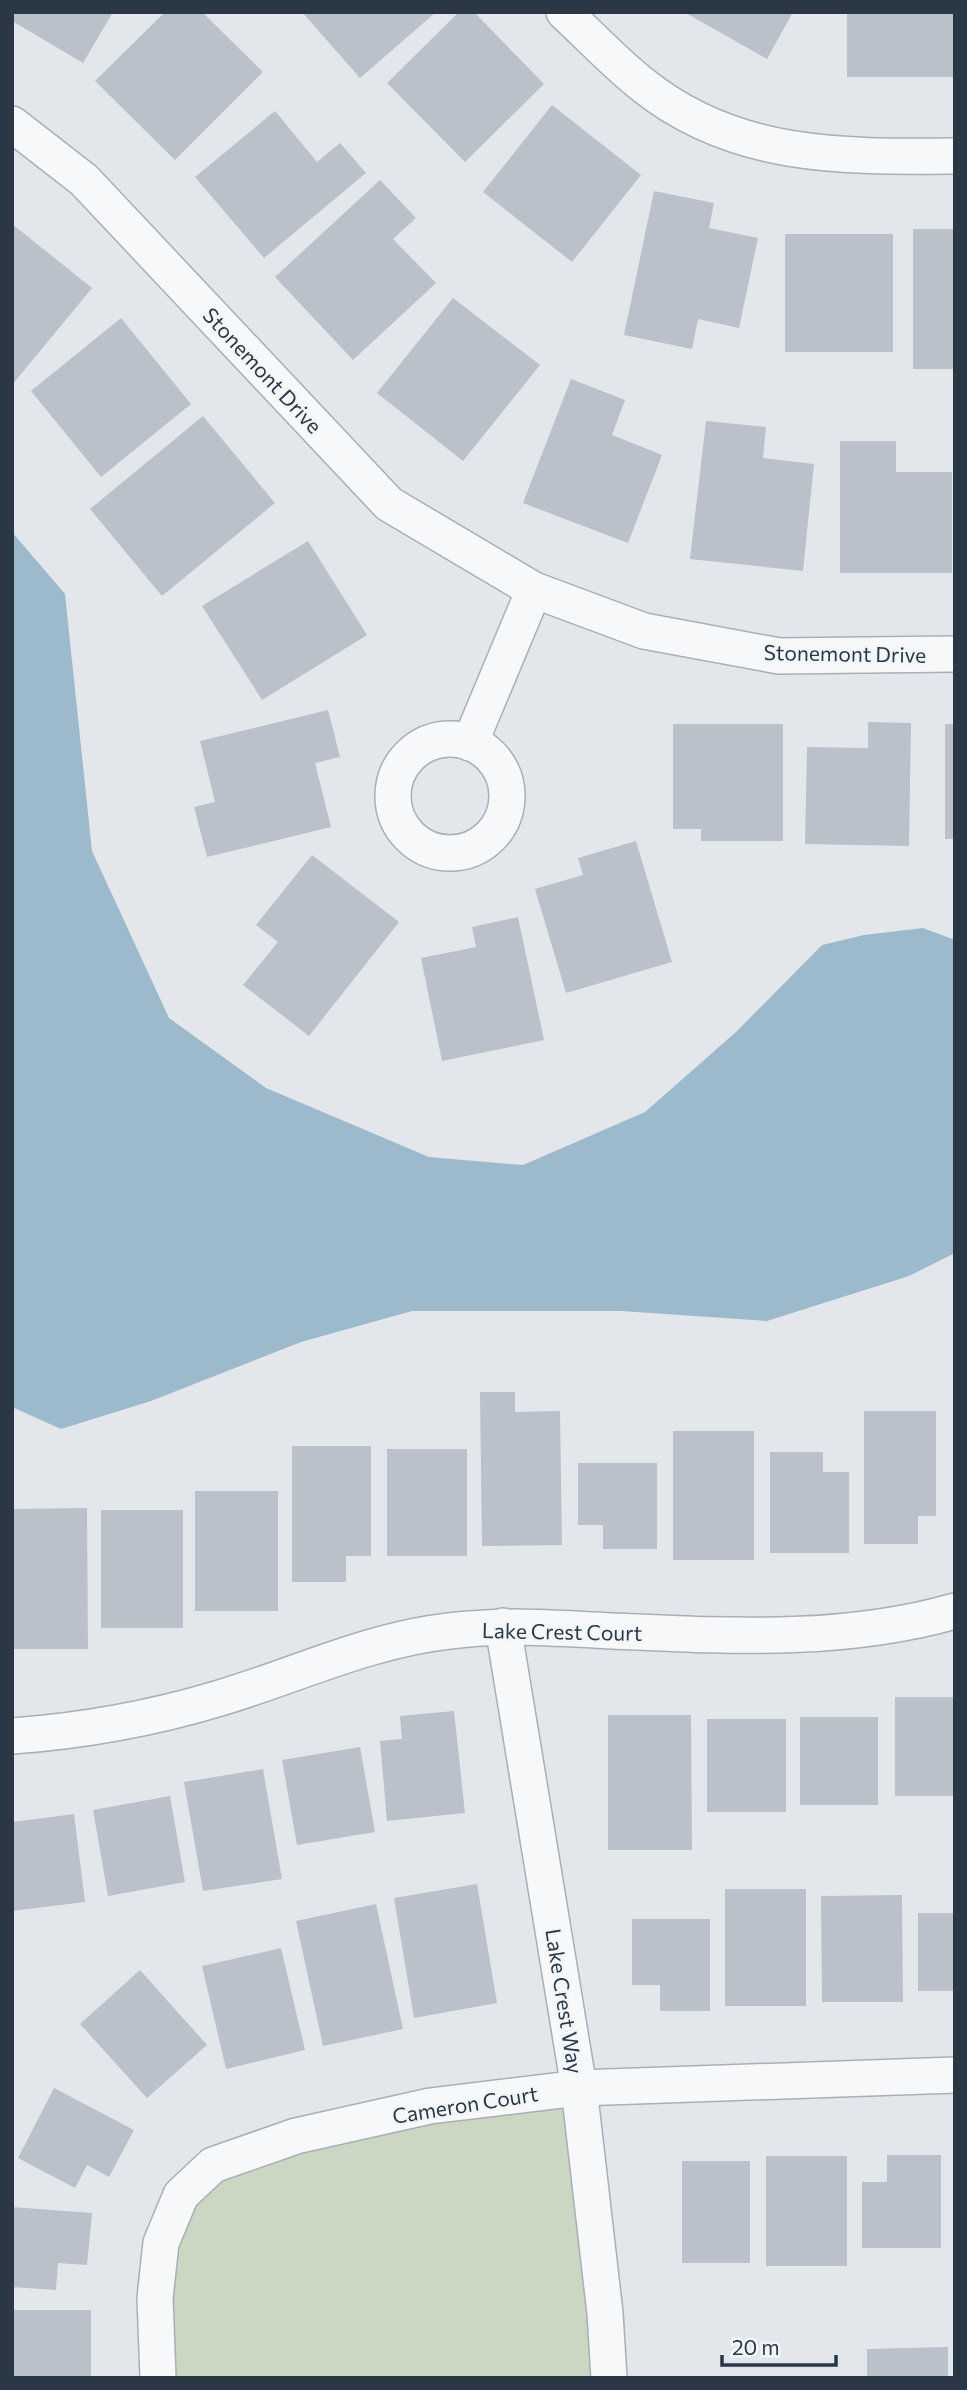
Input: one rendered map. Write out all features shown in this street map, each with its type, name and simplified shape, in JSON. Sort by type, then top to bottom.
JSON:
[{"type":"street","points":[[564,12],[643,86],[691,117],[744,139],[810,153],[955,156]]},
{"type":"street","name":"Stonemont Drive","points":[[12,124],[84,180],[389,504],[534,590],[644,631],[779,656],[955,654]]},
{"type":"street","points":[[470,743],[534,590]]},
{"type":"street","name":"Lake Crest Court","points":[[12,1736],[90,1727],[168,1711],[220,1698],[332,1658],[397,1640],[447,1631],[503,1626],[717,1636],[786,1636],[880,1628],[921,1621],[955,1611]]},
{"type":"street","name":"Lake Crest Way","points":[[503,1626],[579,2088],[606,2312],[609,2378]]},
{"type":"street","name":"Cameron Court","points":[[158,2378],[155,2298],[161,2243],[181,2195],[213,2165],[296,2136],[430,2106],[579,2088],[955,2075]]},
{"type":"green space","points":[[579,2088],[609,2378],[158,2378],[155,2298],[213,2165]]},
{"type":"water","points":[[12,532],[65,594],[92,851],[169,1018],[266,1088],[429,1157],[523,1165],[645,1112],[736,1032],[822,945],[864,935],[923,928],[955,940],[955,1253],[909,1276],[767,1321],[621,1311],[412,1311],[301,1342],[151,1401],[61,1429],[12,1407]]},
{"type":"building","points":[[12,12],[113,12],[83,63],[12,21]]},
{"type":"building","points":[[165,12],[202,12],[263,72],[175,160],[95,81]]},
{"type":"building","points":[[302,12],[436,12],[360,78]]},
{"type":"building","points":[[459,12],[474,12],[544,84],[465,162],[387,83]]},
{"type":"building","points":[[684,12],[793,12],[767,59]]},
{"type":"building","points":[[847,12],[955,12],[955,77],[847,77]]},
{"type":"building","points":[[552,105],[641,175],[572,262],[483,192]]},
{"type":"building","points":[[275,111],[317,162],[340,143],[366,173],[264,258],[195,177]]},
{"type":"building","points":[[380,180],[416,218],[393,239],[436,283],[353,360],[275,277]]},
{"type":"building","points":[[654,191],[714,203],[709,228],[758,238],[739,328],[698,319],[692,349],[624,335]]},
{"type":"building","points":[[12,224],[92,288],[12,385]]},
{"type":"building","points":[[913,229],[955,229],[955,369],[913,369]]},
{"type":"building","points":[[785,234],[893,234],[893,352],[785,352]]},
{"type":"building","points":[[453,298],[540,365],[463,461],[377,393]]},
{"type":"building","points":[[121,318],[191,404],[101,477],[31,391]]},
{"type":"building","points":[[571,379],[625,400],[612,435],[662,455],[628,543],[523,503]]},
{"type":"building","points":[[203,416],[275,503],[162,596],[90,509]]},
{"type":"building","points":[[706,421],[766,427],[763,458],[814,464],[803,571],[690,559]]},
{"type":"building","points":[[840,441],[896,441],[896,472],[952,472],[952,573],[840,573]]},
{"type":"building","points":[[308,541],[367,635],[262,700],[202,606]]},
{"type":"building","points":[[328,710],[340,757],[315,763],[331,827],[207,857],[194,807],[215,802],[200,741]]},
{"type":"building","points":[[868,722],[911,723],[909,846],[805,844],[807,747],[868,748]]},
{"type":"building","points":[[673,724],[783,724],[783,841],[701,841],[701,829],[673,829]]},
{"type":"building","points":[[945,724],[955,724],[955,839],[945,839]]},
{"type":"building","points":[[636,841],[672,962],[566,993],[535,889],[583,875],[578,858]]},
{"type":"building","points":[[312,855],[399,922],[309,1036],[243,985],[278,942],[256,925]]},
{"type":"building","points":[[518,917],[544,1040],[442,1061],[421,958],[476,947],[472,927]]},
{"type":"building","points":[[480,1392],[515,1392],[515,1412],[560,1411],[562,1545],[482,1546]]},
{"type":"building","points":[[864,1411],[936,1411],[936,1516],[918,1516],[918,1544],[864,1544]]},
{"type":"building","points":[[673,1431],[754,1431],[754,1560],[673,1560]]},
{"type":"building","points":[[292,1446],[371,1446],[371,1556],[346,1556],[346,1582],[292,1582]]},
{"type":"building","points":[[387,1449],[467,1449],[467,1556],[387,1556]]},
{"type":"building","points":[[770,1452],[823,1452],[823,1472],[849,1472],[849,1553],[770,1553]]},
{"type":"building","points":[[578,1463],[657,1463],[657,1549],[603,1549],[603,1525],[578,1525]]},
{"type":"building","points":[[195,1491],[278,1491],[278,1611],[195,1611]]},
{"type":"building","points":[[87,1508],[88,1649],[12,1649],[12,1509]]},
{"type":"building","points":[[101,1510],[183,1510],[183,1628],[101,1628]]},
{"type":"building","points":[[895,1697],[955,1697],[955,1796],[895,1796]]},
{"type":"building","points":[[454,1711],[465,1813],[387,1821],[380,1741],[402,1739],[400,1716]]},
{"type":"building","points":[[608,1715],[691,1715],[692,1850],[608,1850]]},
{"type":"building","points":[[800,1717],[878,1717],[878,1805],[800,1805]]},
{"type":"building","points":[[707,1719],[786,1719],[786,1812],[707,1812]]},
{"type":"building","points":[[360,1747],[375,1832],[297,1845],[282,1760]]},
{"type":"building","points":[[263,1769],[282,1879],[203,1891],[184,1782]]},
{"type":"building","points":[[170,1796],[185,1882],[108,1896],[93,1810]]},
{"type":"building","points":[[74,1814],[85,1902],[12,1911],[12,1822]]},
{"type":"building","points":[[477,1884],[497,2003],[414,2018],[394,1898]]},
{"type":"building","points":[[725,1889],[806,1889],[806,2006],[725,2006]]},
{"type":"building","points":[[902,1895],[903,2002],[822,2002],[821,1896]]},
{"type":"building","points":[[376,1904],[403,2029],[323,2046],[296,1921]]},
{"type":"building","points":[[918,1913],[955,1913],[955,1991],[918,1991]]},
{"type":"building","points":[[632,1919],[710,1919],[710,2011],[660,2011],[660,1985],[632,1985]]},
{"type":"building","points":[[281,1948],[305,2050],[226,2069],[202,1966]]},
{"type":"building","points":[[140,1970],[207,2045],[147,2098],[80,2024]]},
{"type":"building","points":[[54,2088],[134,2130],[109,2177],[87,2165],[75,2188],[18,2158]]},
{"type":"building","points":[[887,2155],[941,2155],[941,2248],[862,2248],[862,2182],[887,2182]]},
{"type":"building","points":[[766,2156],[847,2156],[847,2266],[766,2266]]},
{"type":"building","points":[[682,2161],[750,2161],[750,2263],[682,2263]]},
{"type":"building","points":[[12,2207],[92,2213],[87,2265],[58,2263],[56,2290],[12,2287]]},
{"type":"building","points":[[12,2310],[91,2310],[91,2378],[12,2378]]},
{"type":"building","points":[[948,2347],[948,2378],[867,2378],[867,2349]]}]
